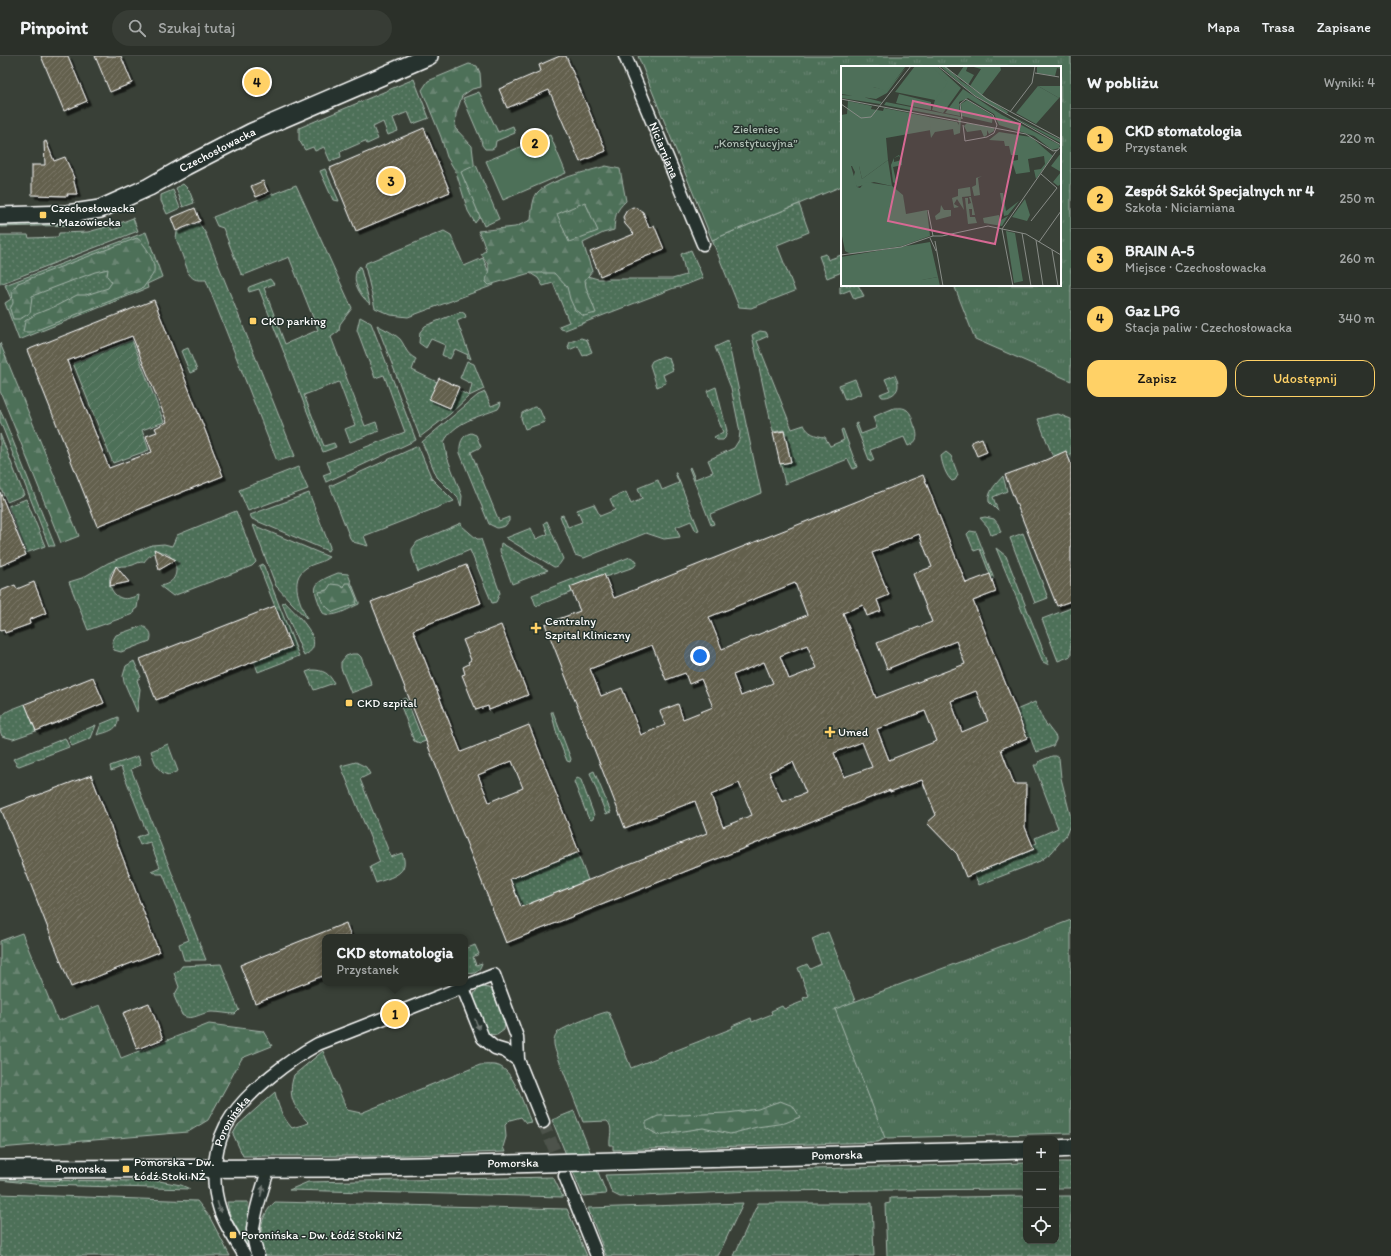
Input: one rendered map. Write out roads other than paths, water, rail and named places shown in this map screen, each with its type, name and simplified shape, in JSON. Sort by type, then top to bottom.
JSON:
[{"type":"street","name":"Czechosłowacka","points":[[0,216],[68,214],[100,209],[149,188],[186,166],[252,132],[429,56]]},
{"type":"street","name":"Niciarniana","points":[[625,56],[703,244]]},
{"type":"street","name":"Poronińska","points":[[468,986],[494,975],[517,1037],[518,1060]]},
{"type":"street","name":"Poronińska","points":[[245,1256],[221,1212],[216,1194],[214,1168],[218,1148],[224,1130],[242,1104],[264,1083],[303,1052],[318,1044],[468,986]]},
{"type":"street","points":[[463,988],[483,1038],[495,1048],[505,1051],[518,1060],[543,1122]]},
{"type":"street","points":[[1059,1149],[1071,1148]]},
{"type":"street","name":"Pomorska","points":[[0,1169],[269,1168],[510,1164],[1023,1150]]},
{"type":"street","points":[[258,1256],[254,1245],[253,1229],[269,1168]]},
{"type":"street","points":[[565,1176],[597,1256]]},
{"type":"tunnel","points":[[543,1122],[563,1170]]},
{"type":"place","name":"Gaz LPG","points":[[257,82]]},
{"type":"place","name":"Zespół Szkół Specjalnych nr 4","points":[[535,143]]},
{"type":"place","name":"BRAIN A-5","points":[[391,181]]},
{"type":"place","name":"Czechosłowacka - Mazowiecka","points":[[43,215]]},
{"type":"place","name":"CKD parking","points":[[253,321]]},
{"type":"place","name":"Centralny Szpital Kliniczny","points":[[536,628]]},
{"type":"place","name":"CKD szpital","points":[[349,703]]},
{"type":"place","name":"Umed","points":[[830,732]]},
{"type":"place","name":"CKD stomatologia","points":[[395,1014]]},
{"type":"place","name":"Pomorska - Dw. Łódź Stoki NŻ","points":[[126,1169]]},
{"type":"place","name":"Poronińska - Dw. Łódź Stoki NŻ","points":[[233,1235]]},
{"type":"park label","name":"Zieleniec „Konstytucyjna”","points":[[756,136]]}]
